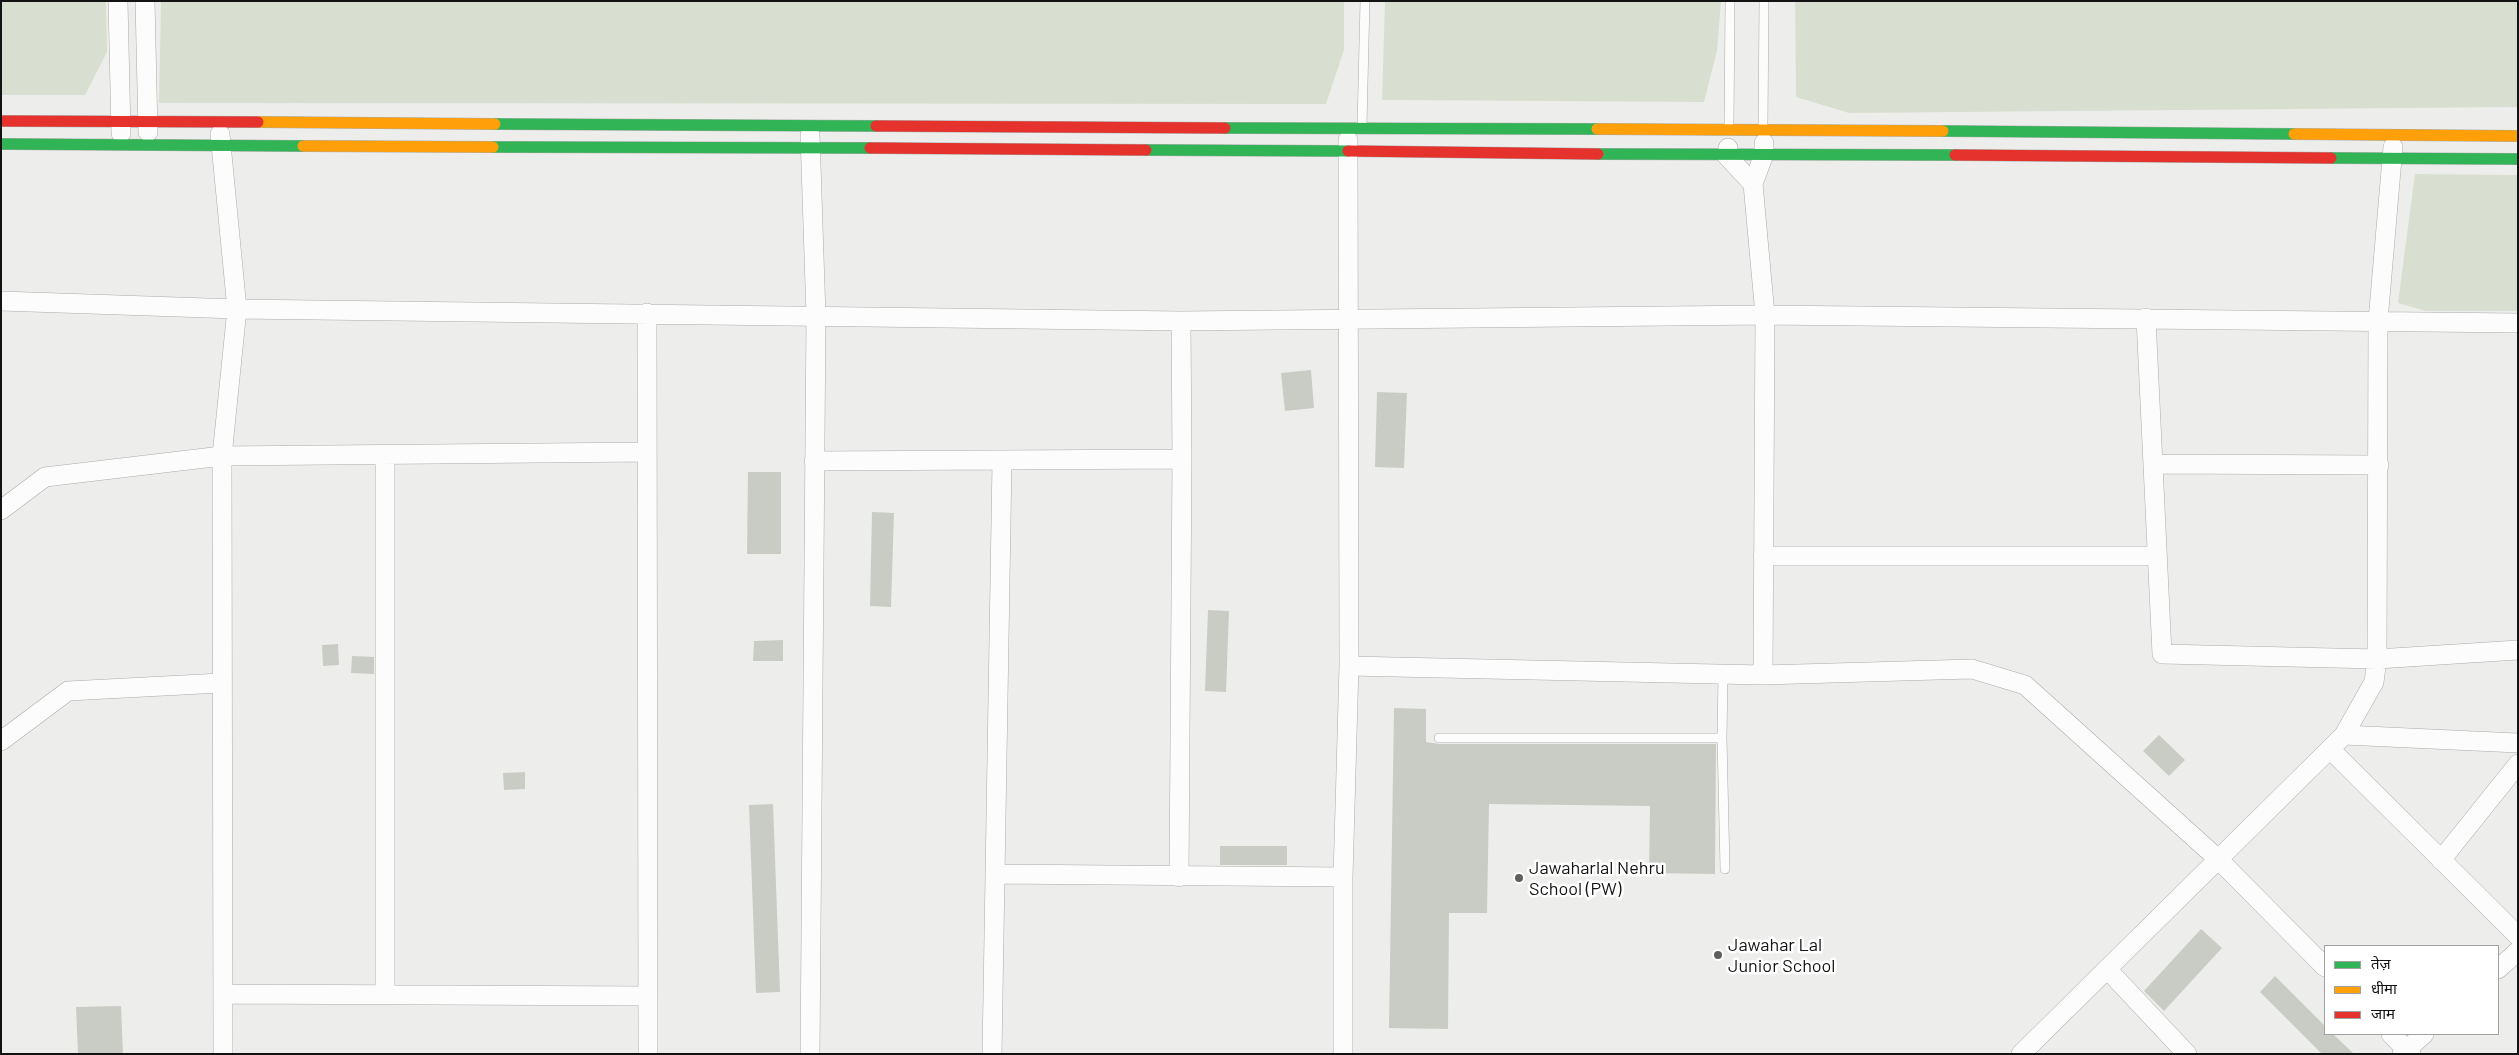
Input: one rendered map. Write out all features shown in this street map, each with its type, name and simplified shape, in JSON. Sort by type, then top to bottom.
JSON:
[{"type":"street","points":[[118,1],[122,144]]},
{"type":"street","points":[[145,1],[148,144]]},
{"type":"street","points":[[1,121],[810,125],[1357,140],[1727,156],[1764,154],[2518,159]]},
{"type":"street","points":[[219,121],[237,309],[222,456],[223,1054]]},
{"type":"street","points":[[810,125],[816,316],[810,1054]]},
{"type":"street","points":[[1729,129],[1727,156],[1753,184]]},
{"type":"street","points":[[1,144],[811,148],[1357,140],[1729,129],[2518,136]]},
{"type":"street","points":[[1763,129],[1764,154],[1753,184],[1765,316],[1763,675]]},
{"type":"street","points":[[2021,1054],[2344,735],[2374,682],[2377,659],[2378,320],[2394,135]]},
{"type":"street","points":[[1344,1054],[1343,877],[1349,666],[1347,318],[1357,140]]},
{"type":"street","points":[[1,301],[237,309],[1181,321],[1347,318],[1765,316],[2378,320],[2518,323]]},
{"type":"street","points":[[647,313],[648,1054]]},
{"type":"street","points":[[2146,318],[2162,654],[2377,659],[2518,650]]},
{"type":"street","points":[[1179,877],[1181,321]]},
{"type":"street","points":[[1,510],[45,477],[222,456],[646,452]]},
{"type":"street","points":[[385,995],[386,455]]},
{"type":"street","points":[[814,461],[1002,462],[1182,459]]},
{"type":"street","points":[[992,1054],[1002,462]]},
{"type":"street","points":[[2153,464],[2378,465]]},
{"type":"street","points":[[1763,556],[2157,556]]},
{"type":"street","points":[[1349,666],[1763,675],[1972,669],[2025,685],[2218,859],[2324,966]]},
{"type":"street","points":[[1,741],[68,691],[222,683]]},
{"type":"street","points":[[2344,735],[2518,743]]},
{"type":"street","points":[[2330,749],[2518,936]]},
{"type":"street","points":[[2441,860],[2518,764]]},
{"type":"street","points":[[995,874],[1343,877]]},
{"type":"street","points":[[2499,968],[2518,951]]},
{"type":"street","points":[[2107,969],[2187,1054]]},
{"type":"street","points":[[223,994],[648,996]]},
{"type":"street","points":[[2392,1035],[2407,1052],[2423,1035]]},
{"type":"lane","points":[[1357,140],[1366,1]]},
{"type":"lane","points":[[1729,129],[1730,1]]},
{"type":"lane","points":[[1763,129],[1764,1]]},
{"type":"lane","points":[[1723,674],[1722,738],[1725,869]]},
{"type":"lane","points":[[1439,738],[1722,738]]},
{"type":"green space","points":[[1,1],[106,1],[107,52],[85,95],[1,95]]},
{"type":"green space","points":[[161,1],[1344,1],[1344,50],[1326,104],[159,103]]},
{"type":"green space","points":[[1385,1],[1721,1],[1717,51],[1704,102],[1382,100]]},
{"type":"green space","points":[[1795,1],[2518,1],[2518,107],[1849,113],[1796,97]]},
{"type":"green space","points":[[2415,174],[2518,175],[2518,311],[2426,311],[2398,303]]},
{"type":"building","points":[[1311,370],[1314,408],[1285,411],[1281,373]]},
{"type":"building","points":[[1377,392],[1407,393],[1404,468],[1375,467]]},
{"type":"building","points":[[748,472],[781,472],[781,554],[747,554]]},
{"type":"building","points":[[872,512],[894,513],[891,607],[870,606]]},
{"type":"building","points":[[1208,610],[1229,611],[1226,692],[1205,691]]},
{"type":"building","points":[[783,640],[783,661],[753,661],[754,641]]},
{"type":"building","points":[[338,644],[339,665],[323,666],[322,645]]},
{"type":"building","points":[[352,656],[374,657],[374,674],[351,673]]},
{"type":"building","points":[[1394,708],[1426,709],[1426,742],[1439,744],[1716,744],[1715,874],[1649,873],[1650,806],[1489,804],[1487,913],[1449,913],[1448,1029],[1389,1028]]},
{"type":"building","points":[[2159,735],[2185,760],[2169,776],[2143,751]]},
{"type":"building","points":[[525,772],[525,789],[504,790],[503,773]]},
{"type":"building","points":[[773,804],[780,992],[756,993],[749,805]]},
{"type":"building","points":[[1220,846],[1287,846],[1287,865],[1220,865]]},
{"type":"building","points":[[2201,929],[2222,948],[2164,1011],[2144,991]]},
{"type":"building","points":[[2275,976],[2324,1025],[2324,1035],[2334,1035],[2354,1054],[2322,1054],[2260,992]]},
{"type":"building","points":[[121,1006],[123,1054],[78,1054],[76,1007]]},
{"type":"traffic: fast","points":[[495,124],[876,126]]},
{"type":"traffic: fast","points":[[1225,128],[1597,129]]},
{"type":"traffic: fast","points":[[1943,131],[2294,134]]},
{"type":"traffic: fast","points":[[1,144],[303,146]]},
{"type":"traffic: fast","points":[[493,147],[870,148]]},
{"type":"traffic: fast","points":[[1146,150],[1348,151]]},
{"type":"traffic: fast","points":[[1598,154],[1955,155]]},
{"type":"traffic: fast","points":[[2331,158],[2518,159]]},
{"type":"traffic: slow","points":[[258,122],[495,124]]},
{"type":"traffic: slow","points":[[1597,129],[1943,131]]},
{"type":"traffic: slow","points":[[2294,134],[2518,136]]},
{"type":"traffic: slow","points":[[303,146],[493,147]]},
{"type":"traffic: jam","points":[[1,121],[258,122]]},
{"type":"traffic: jam","points":[[876,126],[1225,128]]},
{"type":"traffic: jam","points":[[870,148],[1146,150]]},
{"type":"traffic: jam","points":[[1348,151],[1598,154]]},
{"type":"traffic: jam","points":[[1955,155],[2331,158]]},
{"type":"place","name":"Jawaharlal Nehru School (PW)","points":[[1519,878]]},
{"type":"place","name":"Jawahar Lal Junior School","points":[[1718,955]]}]
